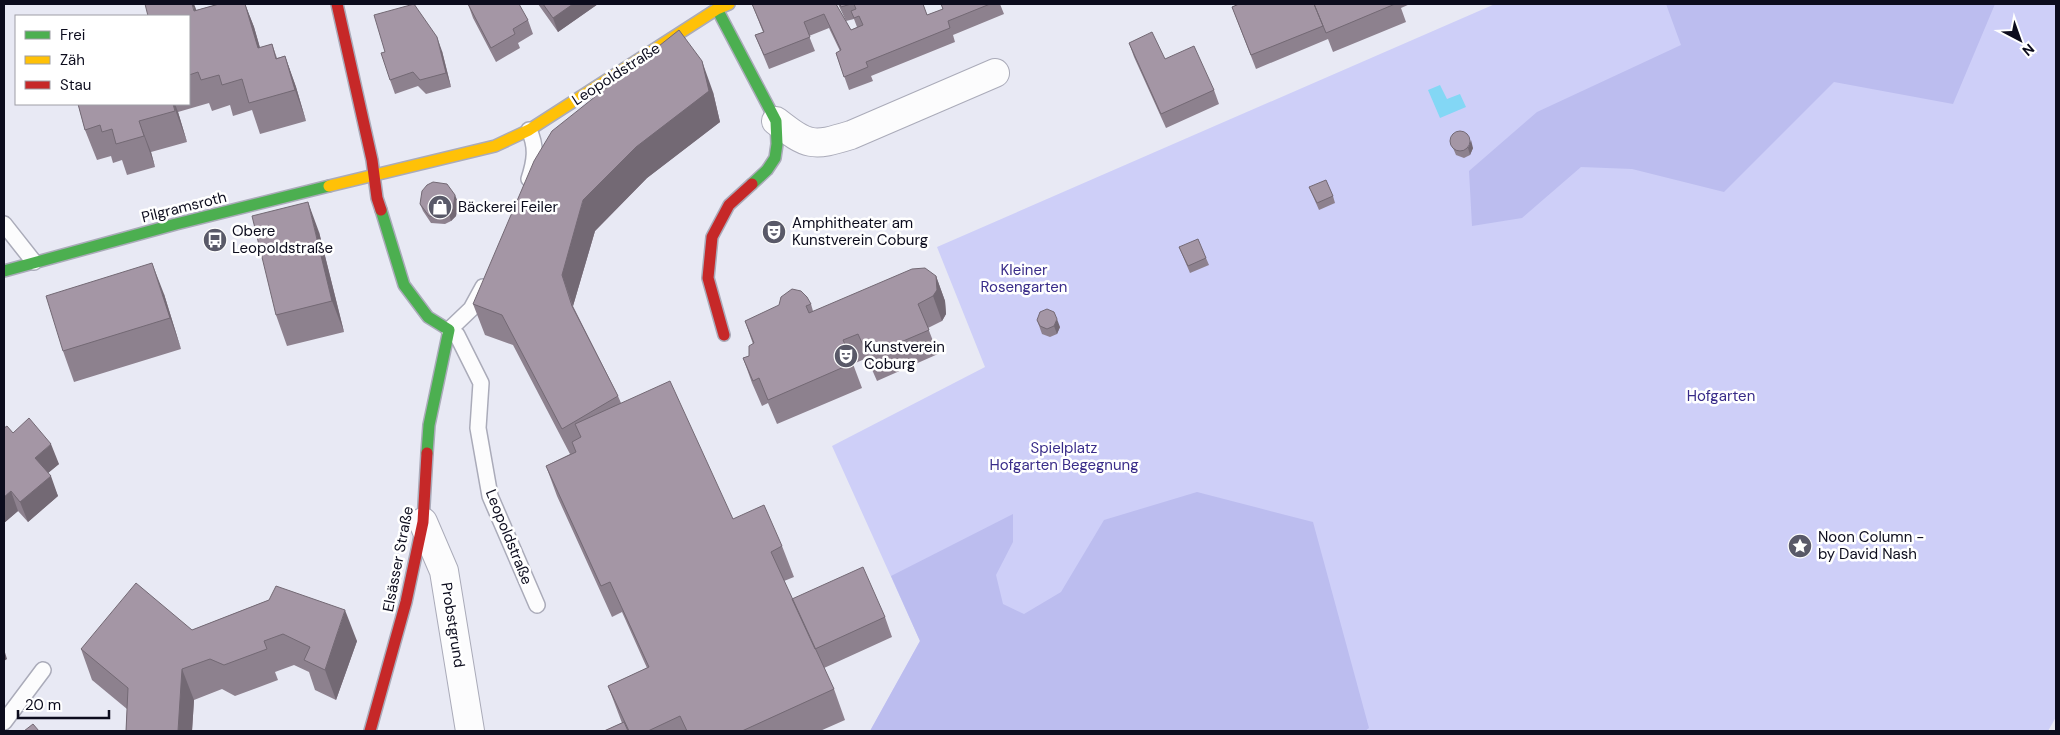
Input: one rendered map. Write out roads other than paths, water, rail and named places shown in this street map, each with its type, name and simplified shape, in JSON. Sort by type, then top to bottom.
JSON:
[{"type":"street","points":[[337,4],[372,160],[377,198],[404,285],[428,317],[449,330]]},
{"type":"street","name":"Leopoldstraße","points":[[374,176],[495,146],[529,130],[718,9],[729,4]]},
{"type":"street","points":[[718,9],[776,121],[800,140],[813,143],[828,142],[851,135],[995,73]]},
{"type":"street","points":[[724,335],[708,278],[712,237],[729,204],[767,170],[775,158],[777,144],[776,121]]},
{"type":"street","name":"Pilgramsroth","points":[[4,271],[176,224],[374,176]]},
{"type":"street","name":"Elsässer Straße","points":[[370,731],[406,602],[424,522],[429,425],[449,330]]},
{"type":"street","name":"Probstgrund","points":[[424,522],[444,571],[470,731]]},
{"type":"lane","points":[[523,196],[535,158],[535,143],[529,130]]},
{"type":"lane","points":[[4,224],[34,262]]},
{"type":"lane","points":[[449,330],[471,309],[490,275]]},
{"type":"lane","name":"Leopoldstraße","points":[[449,330],[457,334],[481,383],[478,428],[490,496],[537,605]]},
{"type":"lane","points":[[4,722],[44,670]]},
{"type":"place","name":"Bäckerei Feiler","points":[[440,207]]},
{"type":"place","name":"Amphitheater am Kunstverein Coburg","points":[[774,232]]},
{"type":"place","name":"Obere Leopoldstraße","points":[[215,240]]},
{"type":"place","name":"Kunstverein Coburg","points":[[846,356]]},
{"type":"place","name":"Noon Column - by David Nash","points":[[1800,546]]},
{"type":"park label","name":"Kleiner Rosengarten","points":[[1024,278]]},
{"type":"park label","name":"Hofgarten","points":[[1721,396]]},
{"type":"park label","name":"Spielplatz Hofgarten Begegnung","points":[[1064,456]]}]
